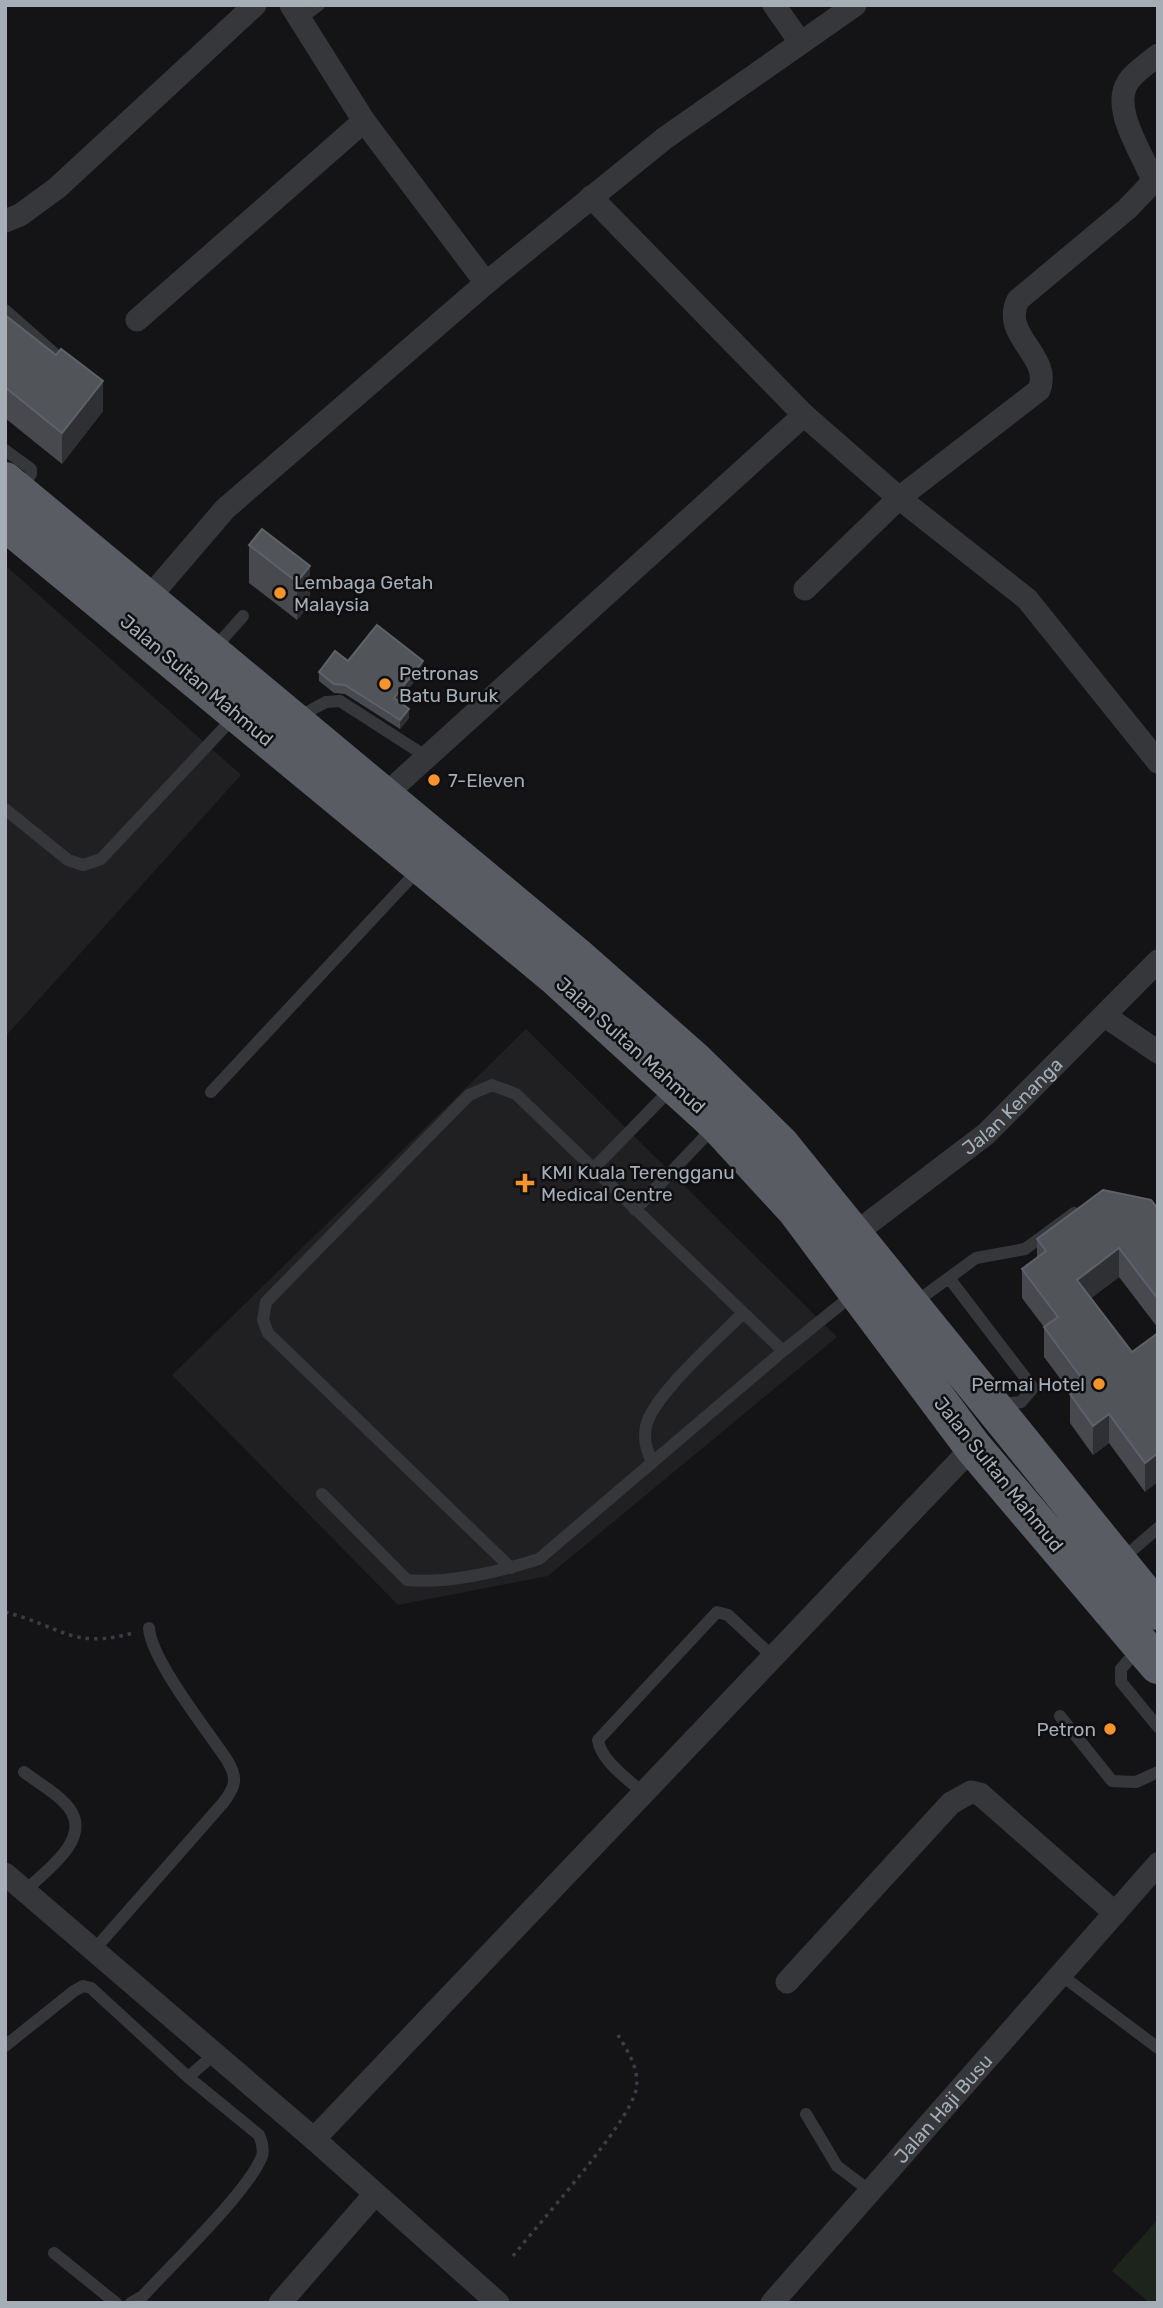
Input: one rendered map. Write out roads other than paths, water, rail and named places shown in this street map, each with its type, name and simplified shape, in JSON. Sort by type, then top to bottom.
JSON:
[{"type":"highway","name":"Jalan Sultan Mahmud","points":[[10,498],[146,600],[385,795],[575,955],[695,1061],[780,1144],[1158,1611]]},
{"type":"highway","name":"Jalan Sultan Mahmud","points":[[10,498],[238,713],[555,976],[717,1124],[796,1210],[973,1447],[1149,1655]]},
{"type":"street","points":[[5,221],[20,215],[57,188],[255,5]]},
{"type":"street","points":[[774,5],[800,42]]},
{"type":"street","points":[[146,600],[225,509],[486,283],[665,138],[855,5]]},
{"type":"street","points":[[295,12],[364,121],[486,283]]},
{"type":"street","points":[[805,589],[899,498],[1039,390],[1043,381],[1041,371],[1013,321],[1012,311],[1018,300],[1128,209],[1151,184],[1155,175],[1123,110],[1122,94],[1129,80],[1158,55]]},
{"type":"street","points":[[137,320],[364,121]]},
{"type":"street","points":[[591,197],[804,415],[899,498],[989,566],[1027,599],[1154,749]]},
{"type":"street","points":[[385,795],[804,415]]},
{"type":"street","name":"Jalan Kenanga","points":[[853,1235],[986,1134],[1158,961]]},
{"type":"street","points":[[1105,1016],[1158,1052]]},
{"type":"street","points":[[314,2139],[973,1447]]},
{"type":"street","points":[[787,1982],[951,1803],[971,1792],[980,1794],[1115,1913]]},
{"type":"street","name":"Jalan Haji Busu","points":[[772,2303],[1158,1864]]},
{"type":"street","points":[[5,1874],[314,2139],[498,2303]]},
{"type":"street","points":[[280,2303],[375,2194]]},
{"type":"lane","points":[[295,12],[319,5]]},
{"type":"lane","points":[[5,310],[55,354]]},
{"type":"lane","points":[[5,450],[31,469],[31,474],[10,498]]},
{"type":"lane","points":[[211,652],[243,617]]},
{"type":"lane","points":[[293,720],[326,702],[340,701],[427,757]]},
{"type":"lane","points":[[5,809],[68,860],[83,865],[101,859],[238,713]]},
{"type":"lane","points":[[211,1092],[422,866]]},
{"type":"lane","points":[[511,1568],[268,1333],[263,1320],[266,1302],[468,1095],[492,1085],[516,1094],[783,1351]]},
{"type":"lane","points":[[593,1169],[675,1085]]},
{"type":"lane","points":[[635,1210],[717,1124]]},
{"type":"lane","points":[[911,1306],[976,1258],[1025,1248],[1080,1208]]},
{"type":"lane","points":[[949,1279],[1033,1388],[1021,1402],[989,1403]]},
{"type":"lane","points":[[322,1494],[407,1580],[425,1582],[511,1568],[539,1559],[783,1351],[858,1291]]},
{"type":"lane","points":[[652,1463],[644,1441],[646,1426],[655,1404],[743,1313]]},
{"type":"lane","points":[[1119,1561],[1155,1535]]},
{"type":"lane","points":[[643,1793],[609,1760],[599,1748],[598,1740],[718,1612],[728,1615],[773,1657]]},
{"type":"lane","points":[[94,1950],[223,1802],[236,1782],[235,1774],[227,1760],[161,1660],[150,1639],[149,1628]]},
{"type":"lane","points":[[1149,1655],[1121,1669],[1121,1682],[1158,1727]]},
{"type":"lane","points":[[1060,1716],[1112,1781],[1136,1782],[1158,1772]]},
{"type":"lane","points":[[24,1772],[70,1809],[76,1823],[74,1840],[25,1891]]},
{"type":"lane","points":[[1061,1975],[1158,2048]]},
{"type":"lane","points":[[5,2046],[83,1986],[91,1988],[187,2077],[259,2135],[263,2143],[262,2156],[240,2189],[143,2296],[131,2303]]},
{"type":"lane","points":[[187,2077],[215,2054]]},
{"type":"lane","points":[[806,2114],[837,2166],[870,2191]]},
{"type":"lane","points":[[54,2253],[116,2303]]},
{"type":"place","name":"Lembaga Getah Malaysia","points":[[280,593]]},
{"type":"place","name":"Petronas Batu Buruk","points":[[385,684]]},
{"type":"place","name":"7-Eleven","points":[[434,780]]},
{"type":"place","name":"KMI Kuala Terengganu Medical Centre","points":[[525,1183]]},
{"type":"place","name":"Permai Hotel","points":[[1099,1384]]},
{"type":"place","name":"Petron","points":[[1110,1729]]}]
